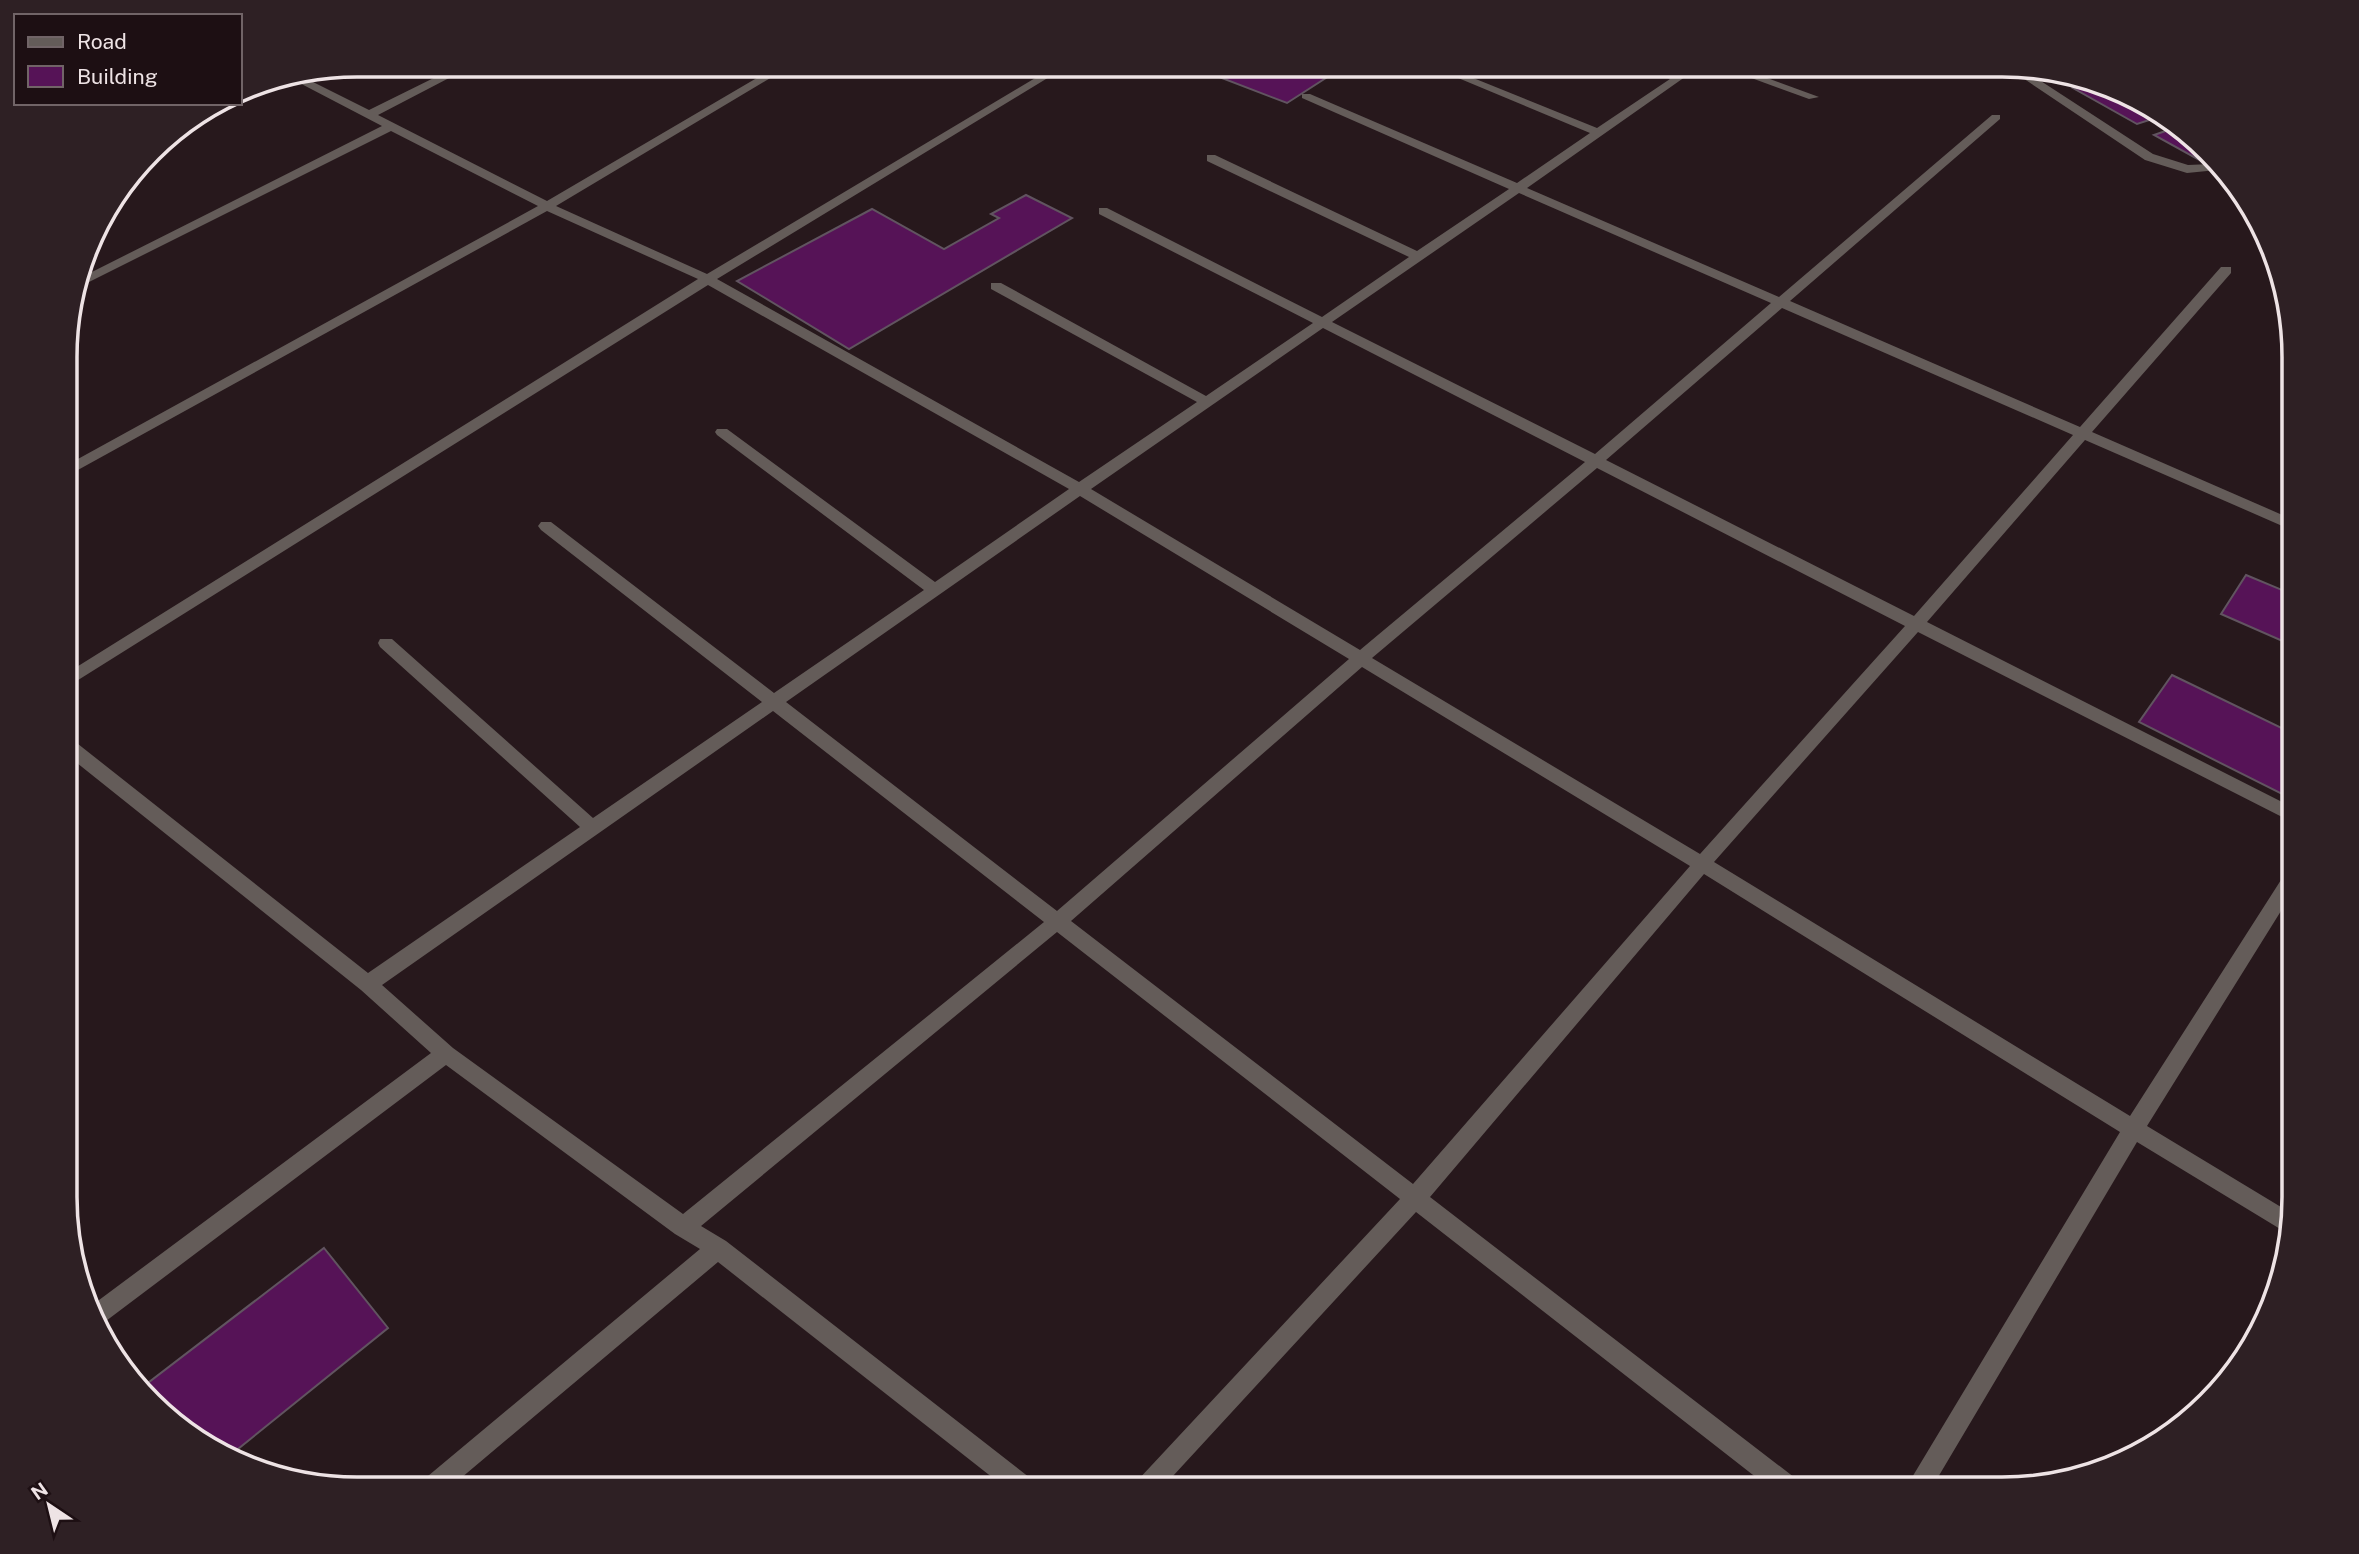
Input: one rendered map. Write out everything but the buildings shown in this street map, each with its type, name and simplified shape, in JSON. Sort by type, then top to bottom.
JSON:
[{"type":"street","points":[[367,116],[444,77]]},
{"type":"street","points":[[77,465],[548,206],[768,77]]},
{"type":"street","points":[[77,675],[708,279],[1044,77]]},
{"type":"street","points":[[1461,77],[1599,133]]},
{"type":"street","points":[[1756,77],[1812,97]]},
{"type":"street","points":[[368,984],[1080,489],[1679,78]]},
{"type":"street","points":[[2031,79],[2149,157],[2187,169],[2208,167]]},
{"type":"street","points":[[304,82],[548,206],[708,279],[1080,489],[1702,864],[2281,1219]]},
{"type":"street","points":[[1306,96],[2282,521]]},
{"type":"street","points":[[683,1227],[1058,921],[1996,117]]},
{"type":"street","points":[[89,279],[392,127]]},
{"type":"street","points":[[1211,158],[1419,257]]},
{"type":"street","points":[[1103,211],[2282,810]]},
{"type":"street","points":[[1156,1477],[1415,1198],[1702,864],[2225,270]]},
{"type":"street","points":[[996,286],[1209,403]]},
{"type":"street","points":[[722,432],[936,591]]},
{"type":"street","points":[[546,526],[1775,1477]]},
{"type":"street","points":[[387,643],[593,828]]},
{"type":"street","points":[[77,753],[368,984],[446,1054],[683,1227],[718,1248],[1011,1477]]},
{"type":"street","points":[[1924,1477],[2134,1128],[2282,893]]},
{"type":"street","points":[[102,1312],[446,1054]]},
{"type":"street","points":[[444,1477],[718,1248]]}]
